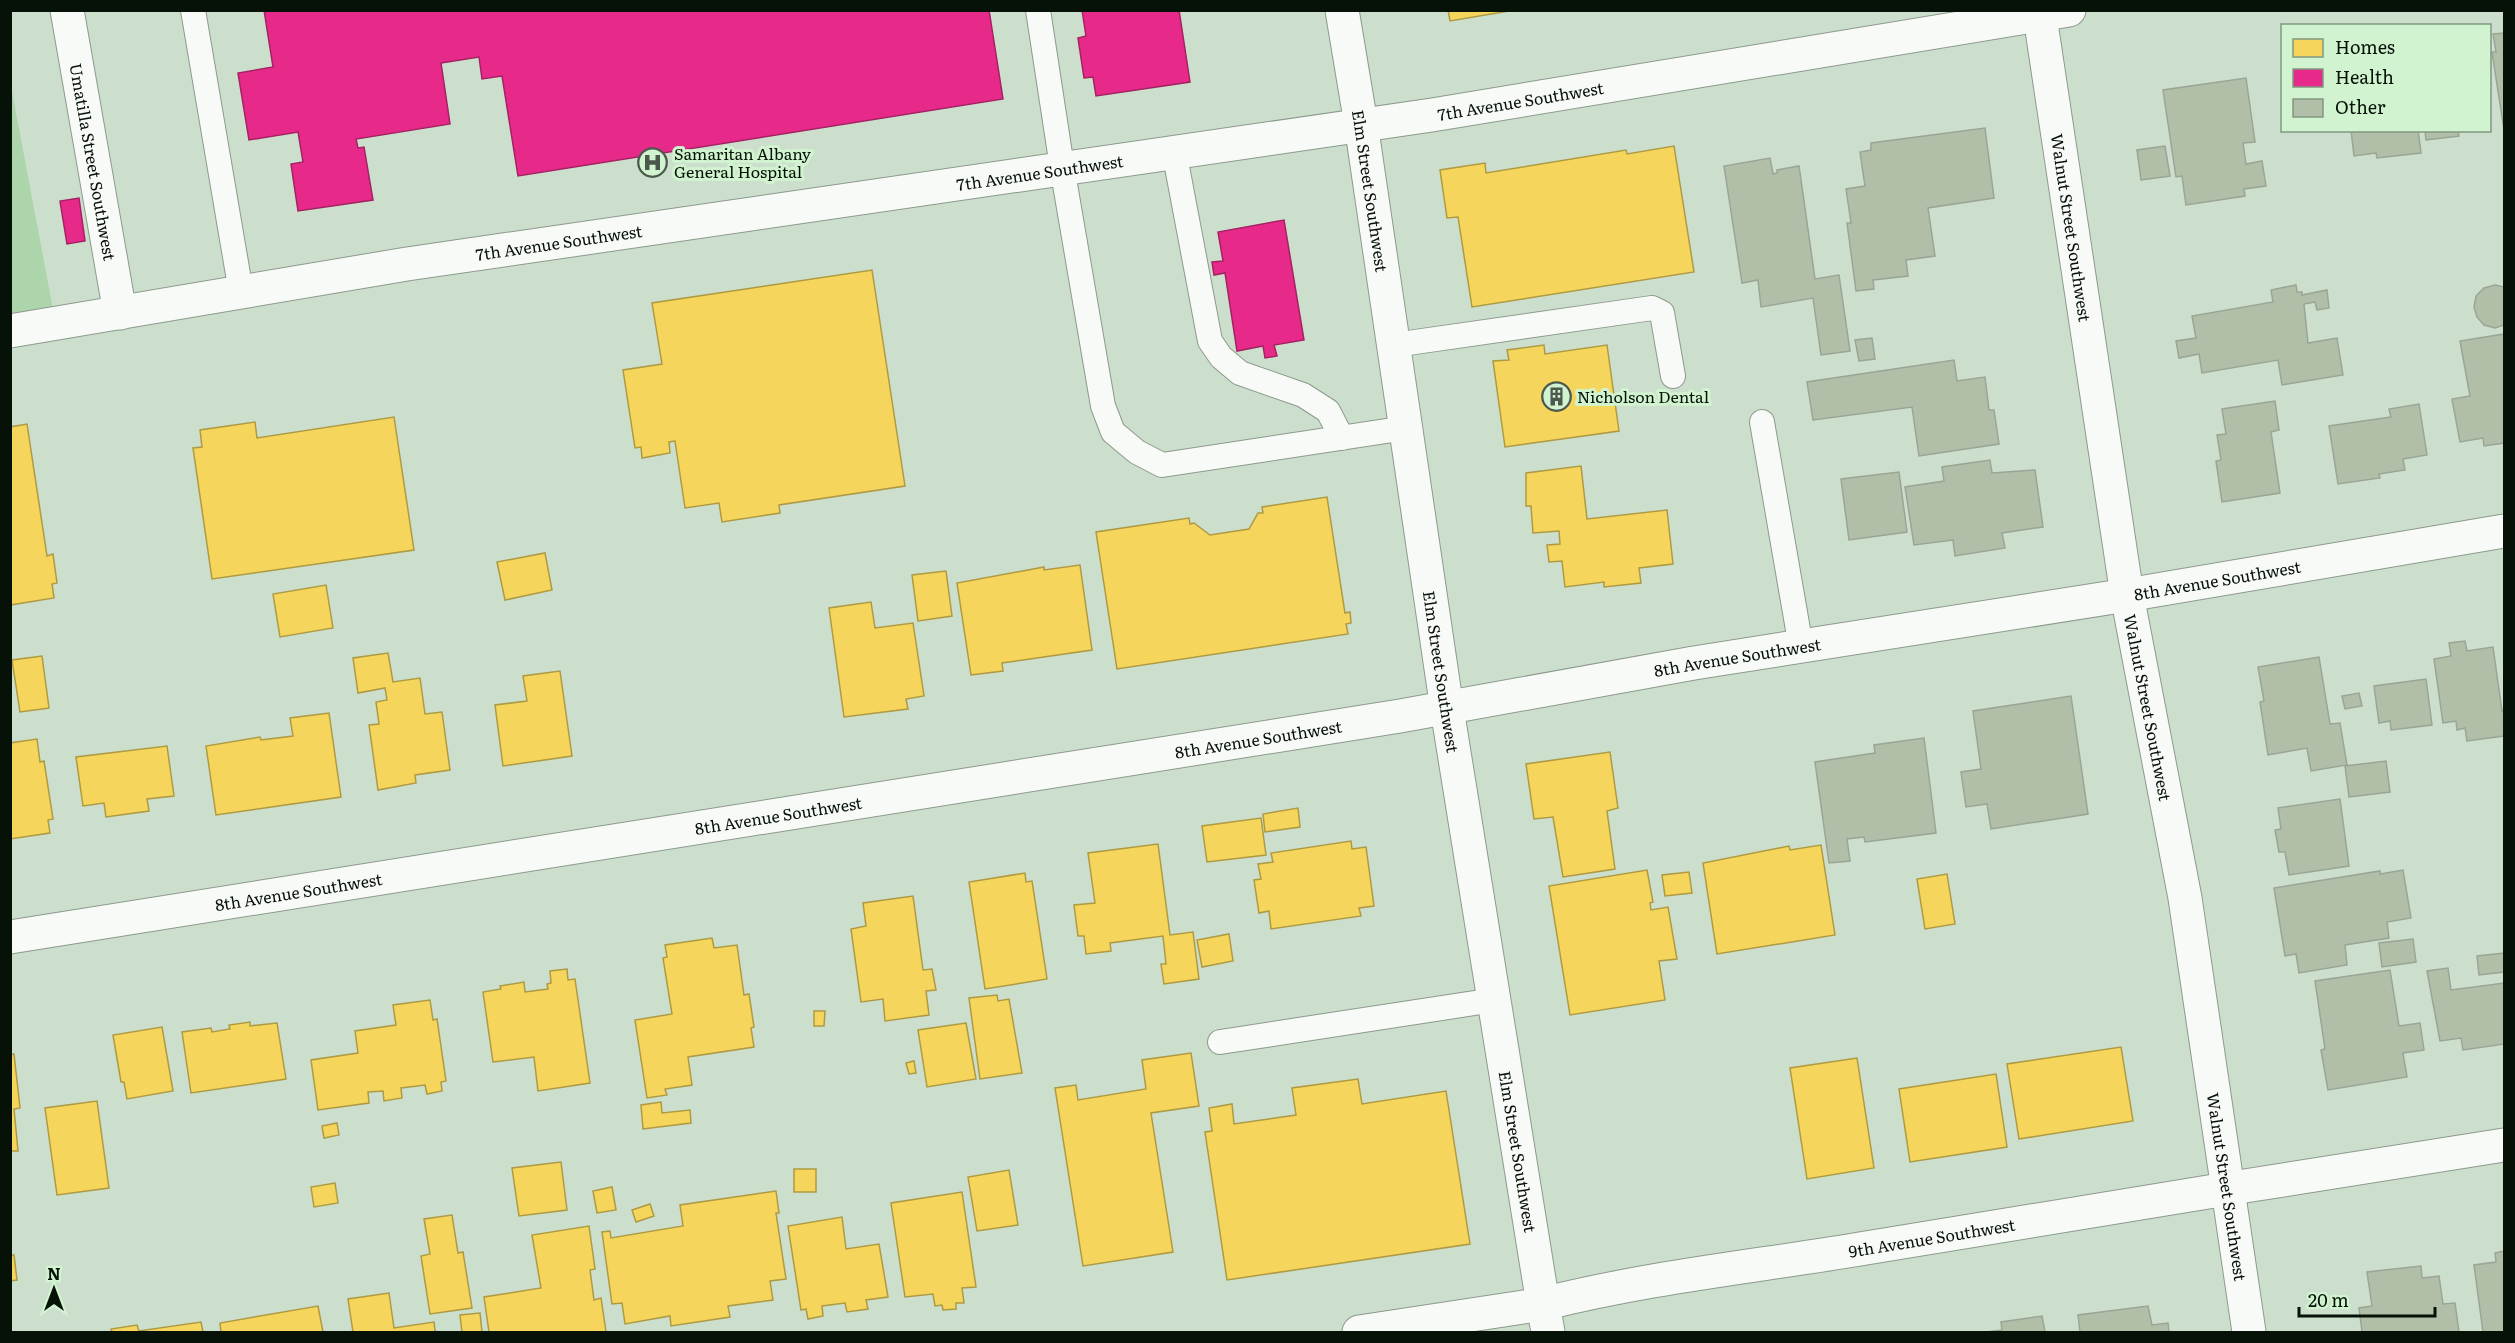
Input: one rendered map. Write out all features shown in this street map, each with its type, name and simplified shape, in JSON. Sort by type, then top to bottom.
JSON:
[{"type":"street","name":"Umatilla Street Southwest","points":[[67,10],[120,313]]},
{"type":"street","name":"Elm Street Southwest","points":[[1342,10],[1362,123],[1447,709],[1545,1318]]},
{"type":"street","name":"7th Avenue Southwest","points":[[10,331],[419,262],[1362,123],[1432,115],[2049,12]]},
{"type":"street","name":"Walnut Street Southwest","points":[[2049,12],[2127,595],[2185,898],[2249,1332]]},
{"type":"street","name":"8th Avenue Southwest","points":[[10,937],[1447,709],[1518,693],[2127,595],[2505,531]]},
{"type":"street","name":"9th Avenue Southwest","points":[[1359,1332],[1545,1318],[1605,1288],[1740,1269],[2228,1188],[2505,1145]]},
{"type":"lane","points":[[193,10],[241,292]]},
{"type":"lane","points":[[1038,10],[1103,406],[1113,432],[1137,452],[1162,465],[1406,428]]},
{"type":"lane","points":[[1174,151],[1210,341],[1221,357],[1240,373],[1303,395],[1328,411],[1342,438]]},
{"type":"lane","points":[[1394,345],[1652,308],[1662,313],[1673,376]]},
{"type":"lane","points":[[1762,422],[1801,647]]},
{"type":"lane","points":[[1220,1042],[1494,1000]]},
{"type":"green space","points":[[10,81],[55,320],[10,325]]},
{"type":"building: Homes","points":[[1448,10],[1515,10],[1450,21]]},
{"type":"building: Homes","points":[[1674,146],[1694,272],[1472,307],[1458,217],[1447,218],[1440,170],[1485,163],[1486,173],[1626,150],[1627,154]]},
{"type":"building: Homes","points":[[872,270],[905,486],[779,505],[780,513],[722,522],[719,503],[685,508],[675,441],[669,442],[670,453],[642,458],[641,447],[635,448],[623,370],[662,364],[652,303]]},
{"type":"building: Homes","name":"Nicholson Dental","points":[[1544,345],[1545,354],[1607,345],[1619,431],[1505,447],[1493,361],[1509,360],[1507,350]]},
{"type":"building: Homes","points":[[394,417],[414,550],[212,579],[193,448],[202,447],[200,430],[255,422],[257,438]]},
{"type":"building: Homes","points":[[27,424],[47,556],[53,554],[57,583],[52,584],[54,598],[10,605],[10,427]]},
{"type":"building: Homes","points":[[1581,466],[1587,519],[1667,510],[1673,564],[1639,568],[1641,583],[1604,587],[1604,582],[1565,587],[1562,561],[1549,562],[1547,545],[1560,544],[1559,531],[1533,533],[1531,506],[1526,506],[1526,473]]},
{"type":"building: Homes","points":[[1327,497],[1345,613],[1350,612],[1351,623],[1346,624],[1348,634],[1117,669],[1096,532],[1189,518],[1190,524],[1194,523],[1210,535],[1249,529],[1258,513],[1263,513],[1262,507]]},
{"type":"building: Homes","points":[[545,553],[552,590],[505,600],[497,562]]},
{"type":"building: Homes","points":[[1080,565],[1092,650],[1002,663],[1003,671],[971,675],[957,583],[1044,567],[1044,570]]},
{"type":"building: Homes","points":[[946,571],[952,616],[918,621],[912,575]]},
{"type":"building: Homes","points":[[326,585],[333,628],[280,637],[273,594]]},
{"type":"building: Homes","points":[[871,602],[875,628],[913,623],[924,696],[906,699],[908,709],[844,717],[829,608]]},
{"type":"building: Homes","points":[[388,653],[393,682],[420,678],[425,714],[442,712],[450,770],[415,775],[416,783],[378,790],[369,725],[379,724],[376,702],[387,700],[385,688],[358,693],[353,658]]},
{"type":"building: Homes","points":[[42,656],[49,708],[20,712],[12,660]]},
{"type":"building: Homes","points":[[560,671],[572,756],[503,766],[495,705],[527,701],[523,676]]},
{"type":"building: Homes","points":[[329,713],[341,797],[216,815],[206,746],[260,737],[261,740],[293,736],[290,718]]},
{"type":"building: Homes","points":[[37,739],[40,762],[44,761],[53,819],[48,820],[50,833],[10,839],[10,743]]},
{"type":"building: Homes","points":[[167,746],[174,796],[147,799],[149,811],[106,817],[104,803],[83,806],[76,757]]},
{"type":"building: Homes","points":[[1610,752],[1618,808],[1607,811],[1615,869],[1563,877],[1553,817],[1534,819],[1526,764]]},
{"type":"building: Homes","points":[[1298,808],[1300,827],[1265,832],[1263,814]]},
{"type":"building: Homes","points":[[1261,818],[1266,855],[1207,862],[1202,826]]},
{"type":"building: Homes","points":[[1351,841],[1352,849],[1366,847],[1374,906],[1359,908],[1361,916],[1271,929],[1269,911],[1259,913],[1254,880],[1261,879],[1258,864],[1273,862],[1271,853]]},
{"type":"building: Homes","points":[[1158,844],[1170,935],[1193,932],[1199,979],[1164,984],[1161,964],[1166,964],[1163,936],[1110,943],[1111,951],[1086,954],[1084,936],[1078,936],[1074,905],[1095,903],[1088,853]]},
{"type":"building: Homes","points":[[1821,845],[1835,935],[1717,954],[1703,863],[1789,846],[1790,850]]},
{"type":"building: Homes","points":[[1647,870],[1653,902],[1650,903],[1651,910],[1668,907],[1677,959],[1659,961],[1665,1000],[1570,1015],[1549,886]]},
{"type":"building: Homes","points":[[1689,872],[1692,893],[1665,896],[1662,875]]},
{"type":"building: Homes","points":[[1025,873],[1026,882],[1032,881],[1047,979],[985,989],[969,882]]},
{"type":"building: Homes","points":[[1947,874],[1955,924],[1925,929],[1917,879]]},
{"type":"building: Homes","points":[[913,896],[923,970],[932,969],[936,990],[926,991],[929,1015],[885,1021],[883,999],[861,1002],[851,929],[866,926],[863,903]]},
{"type":"building: Homes","points":[[1229,934],[1233,961],[1202,967],[1197,940]]},
{"type":"building: Homes","points":[[712,938],[714,948],[737,945],[744,995],[749,994],[754,1027],[751,1028],[754,1047],[688,1057],[692,1085],[665,1089],[667,1095],[647,1098],[635,1020],[672,1014],[663,958],[667,957],[665,945]]},
{"type":"building: Homes","points":[[567,969],[568,980],[575,979],[590,1083],[538,1091],[534,1057],[493,1062],[483,992],[501,989],[500,986],[524,982],[525,992],[548,989],[547,984],[551,983],[550,971]]},
{"type":"building: Homes","points":[[997,995],[998,1001],[1009,999],[1022,1073],[980,1079],[969,998]]},
{"type":"building: Homes","points":[[430,1000],[433,1020],[437,1019],[446,1081],[441,1082],[442,1091],[427,1094],[425,1085],[401,1088],[402,1098],[384,1101],[383,1091],[368,1092],[369,1103],[318,1110],[311,1060],[358,1053],[355,1031],[396,1025],[393,1005]]},
{"type":"building: Homes","points":[[814,1011],[825,1011],[824,1026],[814,1026]]},
{"type":"building: Homes","points":[[250,1022],[250,1026],[277,1023],[286,1079],[191,1093],[182,1032],[211,1028],[212,1032],[230,1029],[229,1025]]},
{"type":"building: Homes","points":[[966,1023],[976,1079],[927,1087],[918,1030]]},
{"type":"building: Homes","points":[[162,1027],[173,1091],[127,1099],[124,1082],[121,1082],[113,1035]]},
{"type":"building: Homes","points":[[2121,1047],[2133,1121],[2019,1139],[2007,1064]]},
{"type":"building: Homes","points":[[1191,1053],[1199,1106],[1151,1113],[1173,1252],[1083,1266],[1055,1088],[1076,1085],[1078,1100],[1146,1089],[1142,1060]]},
{"type":"building: Homes","points":[[14,1054],[20,1108],[14,1109],[18,1151],[10,1151],[10,1055]]},
{"type":"building: Homes","points":[[1857,1058],[1874,1168],[1807,1179],[1790,1068]]},
{"type":"building: Homes","points":[[914,1061],[916,1073],[909,1074],[906,1063]]},
{"type":"building: Homes","points":[[1996,1074],[2007,1147],[1910,1162],[1899,1089]]},
{"type":"building: Homes","points":[[1358,1079],[1362,1104],[1446,1091],[1470,1244],[1227,1280],[1205,1132],[1212,1131],[1209,1108],[1232,1104],[1234,1124],[1296,1115],[1292,1088]]},
{"type":"building: Homes","points":[[97,1101],[109,1188],[57,1195],[45,1108]]},
{"type":"building: Homes","points":[[661,1102],[662,1113],[690,1110],[691,1123],[643,1129],[641,1105]]},
{"type":"building: Homes","points":[[337,1123],[339,1135],[324,1138],[322,1126]]},
{"type":"building: Homes","points":[[561,1162],[567,1210],[519,1216],[512,1168]]},
{"type":"building: Homes","points":[[794,1169],[816,1169],[816,1192],[794,1192]]},
{"type":"building: Homes","points":[[1009,1170],[1018,1225],[977,1231],[968,1177]]},
{"type":"building: Homes","points":[[335,1183],[338,1203],[314,1207],[311,1187]]},
{"type":"building: Homes","points":[[612,1187],[616,1210],[597,1213],[593,1191]]},
{"type":"building: Homes","points":[[776,1191],[779,1213],[776,1213],[786,1279],[770,1281],[773,1300],[728,1306],[730,1317],[671,1326],[670,1316],[625,1324],[622,1303],[612,1304],[602,1232],[610,1231],[611,1238],[683,1226],[680,1205]]},
{"type":"building: Homes","points":[[962,1192],[976,1287],[962,1288],[964,1303],[956,1303],[956,1309],[943,1310],[942,1305],[935,1306],[933,1294],[905,1297],[891,1203]]},
{"type":"building: Homes","points":[[650,1204],[654,1216],[636,1222],[632,1210]]},
{"type":"building: Homes","points":[[452,1215],[458,1253],[463,1252],[472,1308],[430,1314],[421,1256],[430,1254],[424,1219]]},
{"type":"building: Homes","points":[[842,1217],[846,1249],[879,1244],[888,1297],[866,1300],[868,1309],[847,1312],[845,1303],[822,1306],[823,1316],[808,1319],[806,1309],[801,1310],[788,1226]]},
{"type":"building: Homes","points":[[589,1226],[595,1269],[590,1270],[594,1300],[601,1298],[606,1332],[489,1332],[484,1297],[541,1288],[532,1235]]},
{"type":"building: Homes","points":[[10,1255],[14,1255],[17,1280],[10,1281]]},
{"type":"building: Homes","points":[[389,1293],[394,1328],[434,1322],[435,1331],[438,1332],[353,1332],[348,1299]]},
{"type":"building: Homes","points":[[318,1306],[323,1332],[221,1332],[220,1323]]},
{"type":"building: Homes","points":[[480,1313],[482,1332],[462,1332],[460,1315]]},
{"type":"building: Homes","points":[[201,1322],[203,1332],[112,1332],[111,1329],[137,1325],[139,1331]]},
{"type":"building: Health","points":[[264,10],[989,10],[1003,99],[518,176],[502,76],[482,79],[479,57],[441,63],[450,124],[356,139],[358,148],[364,147],[373,200],[298,211],[291,164],[303,162],[298,132],[249,140],[238,73],[273,67]]},
{"type":"building: Health","points":[[1082,10],[1179,10],[1190,82],[1096,96],[1093,77],[1084,78],[1078,38],[1086,36]]},
{"type":"building: Health","points":[[79,198],[85,241],[67,244],[60,201]]},
{"type":"building: Health","points":[[1284,220],[1304,340],[1274,345],[1277,356],[1265,358],[1263,346],[1237,351],[1225,273],[1214,275],[1212,262],[1223,261],[1218,232]]},
{"type":"building: Other","points":[[2504,33],[2504,130],[2492,52],[2496,52],[2493,34]]},
{"type":"building: Other","points":[[2246,78],[2255,142],[2243,143],[2246,164],[2262,161],[2266,186],[2244,189],[2245,196],[2186,205],[2182,176],[2176,177],[2163,90]]},
{"type":"building: Other","points":[[1985,128],[1994,198],[1928,208],[1935,256],[1906,260],[1908,276],[1873,280],[1874,289],[1856,291],[1847,223],[1851,223],[1846,189],[1865,186],[1860,152],[1871,150],[1871,143]]},
{"type":"building: Other","points":[[2351,132],[2418,132],[2421,153],[2377,158],[2376,153],[2354,156]]},
{"type":"building: Other","points":[[2425,132],[2458,132],[2459,136],[2426,140]]},
{"type":"building: Other","points":[[2165,146],[2170,176],[2141,180],[2137,150]]},
{"type":"building: Other","points":[[1770,158],[1773,174],[1777,173],[1777,170],[1799,166],[1815,279],[1839,275],[1850,351],[1821,355],[1813,298],[1761,307],[1758,280],[1742,283],[1724,166]]},
{"type":"building: Other","points":[[2296,285],[2297,292],[2302,292],[2302,295],[2327,290],[2329,308],[2317,310],[2315,302],[2304,304],[2308,343],[2337,338],[2343,375],[2282,385],[2278,360],[2202,373],[2199,354],[2179,358],[2176,341],[2196,338],[2192,316],[2273,302],[2271,290]]},
{"type":"building: Other","points":[[2495,285],[2504,287],[2504,325],[2495,328],[2484,325],[2477,317],[2474,307],[2476,296],[2484,288]]},
{"type":"building: Other","points":[[2504,334],[2504,443],[2484,446],[2483,438],[2460,442],[2452,399],[2470,396],[2460,341]]},
{"type":"building: Other","points":[[1872,338],[1875,359],[1859,361],[1855,340]]},
{"type":"building: Other","points":[[1954,360],[1957,381],[1985,377],[1989,410],[1994,410],[1999,444],[1919,456],[1912,407],[1813,420],[1807,382]]},
{"type":"building: Other","points":[[2275,401],[2279,430],[2271,432],[2280,493],[2222,502],[2216,461],[2221,460],[2217,435],[2226,434],[2222,409]]},
{"type":"building: Other","points":[[2419,404],[2427,455],[2403,459],[2405,470],[2379,474],[2380,478],[2338,484],[2329,426],[2391,417],[2389,409]]},
{"type":"building: Other","points":[[1990,460],[1992,473],[2035,470],[2043,527],[2002,533],[2005,548],[1955,556],[1953,540],[1914,545],[1905,487],[1944,481],[1942,467]]},
{"type":"building: Other","points":[[1899,472],[1907,532],[1849,540],[1841,479]]},
{"type":"building: Other","points":[[2465,641],[2467,651],[2493,647],[2502,711],[2504,710],[2504,736],[2467,741],[2465,728],[2457,730],[2456,721],[2443,723],[2434,659],[2451,656],[2449,643]]},
{"type":"building: Other","points":[[2319,657],[2330,724],[2340,723],[2347,765],[2311,771],[2307,748],[2268,755],[2260,702],[2264,701],[2258,667]]},
{"type":"building: Other","points":[[2426,679],[2432,725],[2391,730],[2390,721],[2379,723],[2374,686]]},
{"type":"building: Other","points":[[2359,693],[2362,706],[2345,709],[2342,696]]},
{"type":"building: Other","points":[[2071,696],[2088,814],[1991,829],[1987,804],[1966,807],[1961,772],[1981,769],[1973,711]]},
{"type":"building: Other","points":[[1924,738],[1936,833],[1865,842],[1864,837],[1847,839],[1850,861],[1829,863],[1815,762],[1875,753],[1874,745]]},
{"type":"building: Other","points":[[2386,761],[2390,792],[2349,797],[2345,766]]},
{"type":"building: Other","points":[[2340,799],[2349,866],[2289,875],[2285,852],[2279,852],[2275,830],[2281,829],[2278,808]]},
{"type":"building: Other","points":[[2403,870],[2411,918],[2387,922],[2389,938],[2345,945],[2347,965],[2299,973],[2296,954],[2285,956],[2274,888],[2380,871],[2380,874]]},
{"type":"building: Other","points":[[2413,939],[2416,962],[2382,967],[2379,943]]},
{"type":"building: Other","points":[[2504,953],[2504,972],[2479,975],[2477,956]]},
{"type":"building: Other","points":[[2448,968],[2451,990],[2504,983],[2504,1044],[2463,1050],[2461,1038],[2440,1041],[2427,971]]},
{"type":"building: Other","points":[[2390,970],[2399,1026],[2420,1023],[2424,1050],[2403,1053],[2407,1077],[2328,1090],[2321,1050],[2325,1049],[2315,981]]},
{"type":"building: Other","points":[[2504,1251],[2504,1332],[2483,1332],[2474,1265],[2496,1262],[2495,1253]]},
{"type":"building: Other","points":[[2421,1266],[2422,1278],[2439,1276],[2443,1304],[2455,1303],[2459,1332],[2362,1332],[2359,1308],[2372,1306],[2367,1272]]},
{"type":"building: Other","points":[[2148,1306],[2152,1325],[2168,1323],[2169,1332],[2080,1332],[2078,1315]]},
{"type":"building: Other","points":[[2042,1316],[2045,1332],[1986,1332],[2002,1330],[2001,1322]]},
{"type":"place","name":"Samaritan Albany General Hospital","points":[[653,162]]},
{"type":"place","name":"Nicholson Dental","points":[[1556,396]]}]
